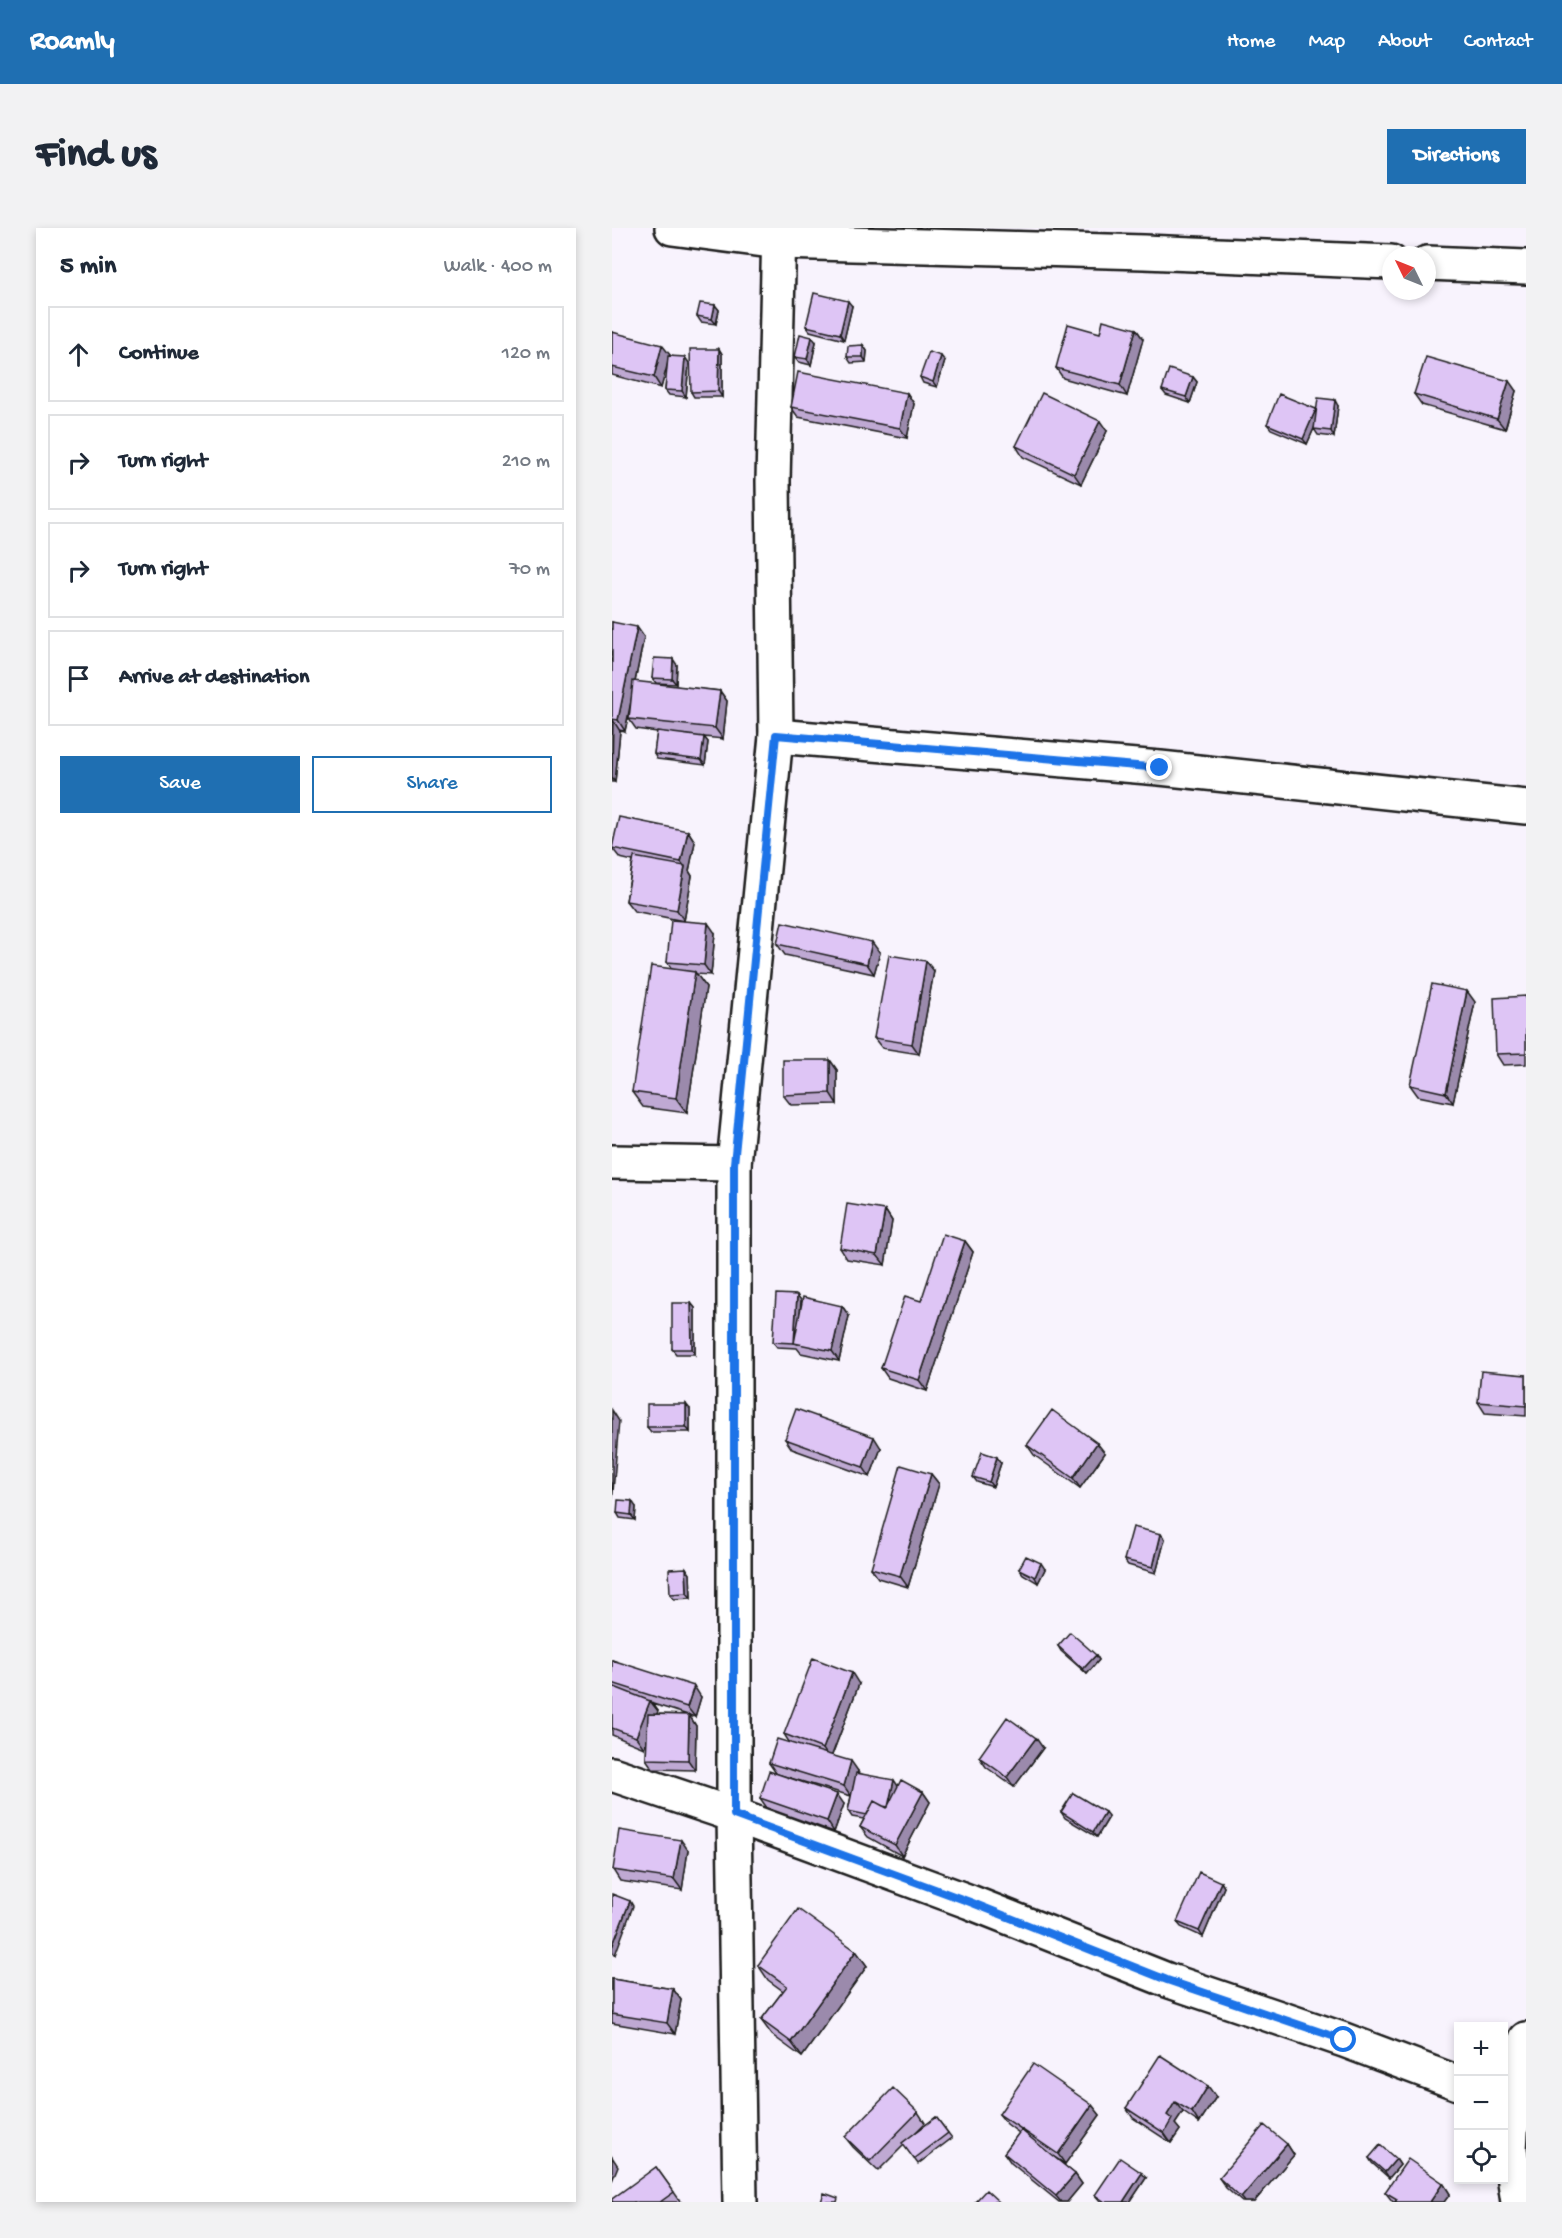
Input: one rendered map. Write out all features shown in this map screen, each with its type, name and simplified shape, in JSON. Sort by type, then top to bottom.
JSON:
[{"type":"street","points":[[672,228],[1132,252],[1382,262]]},
{"type":"street","points":[[740,2202],[734,1815],[734,1164],[776,735],[773,482],[779,235]]},
{"type":"street","points":[[1436,263],[1526,267]]},
{"type":"street","points":[[776,735],[1160,768],[1526,807]]},
{"type":"street","points":[[612,1162],[734,1164]]},
{"type":"street","points":[[612,1774],[734,1815],[970,1902],[1167,1980],[1344,2040],[1454,2081]]},
{"type":"street","points":[[1518,2202],[1510,2149],[1514,2104],[1526,2039]]},
{"type":"building","points":[[814,293],[848,301],[840,334],[806,326]]},
{"type":"building","points":[[700,303],[715,305],[712,319],[697,316]]},
{"type":"building","points":[[1103,320],[1136,329],[1120,385],[1056,368],[1068,324],[1100,333]]},
{"type":"building","points":[[612,332],[662,345],[654,377],[612,367]]},
{"type":"building","points":[[800,334],[812,337],[807,359],[795,357]]},
{"type":"building","points":[[863,345],[863,357],[847,357],[848,346]]},
{"type":"building","points":[[690,349],[719,349],[718,391],[691,392]]},
{"type":"building","points":[[929,352],[941,356],[933,382],[920,377]]},
{"type":"building","points":[[668,356],[685,357],[682,391],[665,390]]},
{"type":"building","points":[[1426,357],[1509,381],[1497,419],[1414,394]]},
{"type":"building","points":[[1169,369],[1193,377],[1186,397],[1162,390]]},
{"type":"building","points":[[798,372],[907,393],[900,428],[791,407]]},
{"type":"building","points":[[1042,393],[1100,421],[1074,474],[1016,446]]},
{"type":"building","points":[[1279,394],[1316,409],[1303,439],[1267,424]]},
{"type":"building","points":[[1318,398],[1335,400],[1331,431],[1314,429]]},
{"type":"building","points":[[612,622],[637,627],[618,720],[612,719]]},
{"type":"building","points":[[654,658],[673,659],[672,679],[652,678]]},
{"type":"building","points":[[633,681],[720,691],[715,728],[629,719]]},
{"type":"building","points":[[657,731],[704,737],[701,760],[654,754]]},
{"type":"building","points":[[619,817],[688,831],[681,862],[612,848]]},
{"type":"building","points":[[634,857],[685,866],[677,910],[626,901]]},
{"type":"building","points":[[671,920],[708,923],[704,965],[667,962]]},
{"type":"building","points":[[782,922],[872,942],[867,964],[777,944]]},
{"type":"building","points":[[889,955],[926,961],[912,1044],[874,1038]]},
{"type":"building","points":[[651,966],[695,972],[676,1098],[632,1092]]},
{"type":"building","points":[[1432,984],[1467,991],[1446,1093],[1410,1085]]},
{"type":"building","points":[[1526,996],[1526,1053],[1496,1054],[1494,998]]},
{"type":"building","points":[[783,1060],[830,1060],[830,1093],[783,1095]]},
{"type":"building","points":[[847,1204],[885,1210],[877,1255],[840,1248]]},
{"type":"building","points":[[943,1234],[965,1241],[919,1380],[881,1368],[905,1296],[921,1301]]},
{"type":"building","points":[[776,1294],[797,1295],[794,1343],[773,1342]]},
{"type":"building","points":[[803,1297],[842,1306],[832,1351],[794,1343]]},
{"type":"building","points":[[672,1303],[691,1303],[692,1349],[672,1349]]},
{"type":"building","points":[[1481,1371],[1526,1375],[1526,1406],[1478,1402]]},
{"type":"building","points":[[647,1404],[686,1404],[686,1427],[647,1427]]},
{"type":"building","points":[[796,1409],[874,1437],[863,1467],[785,1439]]},
{"type":"building","points":[[1052,1410],[1097,1443],[1073,1478],[1027,1445]]},
{"type":"building","points":[[982,1452],[997,1457],[989,1482],[973,1477]]},
{"type":"building","points":[[901,1465],[931,1474],[900,1576],[871,1568]]},
{"type":"building","points":[[618,1500],[632,1501],[631,1515],[617,1513]]},
{"type":"building","points":[[1133,1527],[1161,1534],[1153,1567],[1124,1560]]},
{"type":"building","points":[[1026,1556],[1041,1563],[1035,1577],[1019,1569]]},
{"type":"building","points":[[686,1568],[687,1593],[670,1594],[669,1569]]},
{"type":"building","points":[[1070,1632],[1096,1655],[1083,1669],[1058,1646]]},
{"type":"building","points":[[813,1658],[852,1673],[823,1749],[784,1734]]},
{"type":"building","points":[[612,1660],[694,1686],[687,1707],[612,1683]]},
{"type":"building","points":[[612,1686],[650,1701],[636,1737],[612,1728]]},
{"type":"building","points":[[648,1714],[689,1715],[688,1760],[646,1759]]},
{"type":"building","points":[[1007,1717],[1036,1738],[1007,1777],[979,1757]]},
{"type":"building","points":[[777,1739],[851,1761],[844,1786],[769,1763]]},
{"type":"building","points":[[769,1771],[837,1794],[827,1821],[760,1798]]},
{"type":"building","points":[[856,1773],[894,1780],[888,1807],[874,1801],[867,1815],[848,1811]]},
{"type":"building","points":[[901,1780],[923,1792],[895,1845],[860,1827],[874,1801],[887,1808]]},
{"type":"building","points":[[1073,1793],[1105,1812],[1093,1832],[1061,1812]]},
{"type":"building","points":[[619,1830],[681,1840],[674,1879],[613,1870]]},
{"type":"building","points":[[1199,1872],[1221,1882],[1199,1931],[1177,1922]]},
{"type":"building","points":[[612,1894],[630,1901],[612,1947]]},
{"type":"building","points":[[798,1909],[856,1951],[791,2042],[761,2020],[787,1986],[758,1965]]},
{"type":"building","points":[[612,1979],[673,1989],[667,2023],[612,2014]]},
{"type":"building","points":[[1160,2055],[1208,2086],[1192,2112],[1175,2102],[1167,2115],[1172,2119],[1164,2133],[1126,2108]]},
{"type":"building","points":[[1033,2064],[1092,2105],[1058,2154],[999,2114]]},
{"type":"building","points":[[893,2088],[918,2112],[870,2161],[845,2137]]},
{"type":"building","points":[[936,2117],[948,2133],[914,2159],[902,2143]]},
{"type":"building","points":[[1264,2125],[1287,2144],[1241,2198],[1219,2178]]},
{"type":"building","points":[[1021,2130],[1075,2174],[1056,2196],[1004,2153]]},
{"type":"building","points":[[1380,2145],[1396,2159],[1385,2172],[1369,2158]]},
{"type":"building","points":[[1120,2158],[1142,2173],[1123,2202],[1105,2202],[1095,2195]]},
{"type":"building","points":[[1408,2159],[1443,2183],[1430,2202],[1395,2202],[1397,2199],[1385,2192]]},
{"type":"building","points":[[656,2167],[674,2192],[660,2202],[612,2202],[612,2199]]},
{"type":"building","points":[[986,2190],[999,2202],[975,2202]]},
{"type":"building","points":[[824,2193],[838,2198],[837,2202],[821,2202]]},
{"type":"route","points":[[1160,768],[776,735],[734,1164],[734,1815],[970,1902],[1167,1980],[1344,2040]]}]
